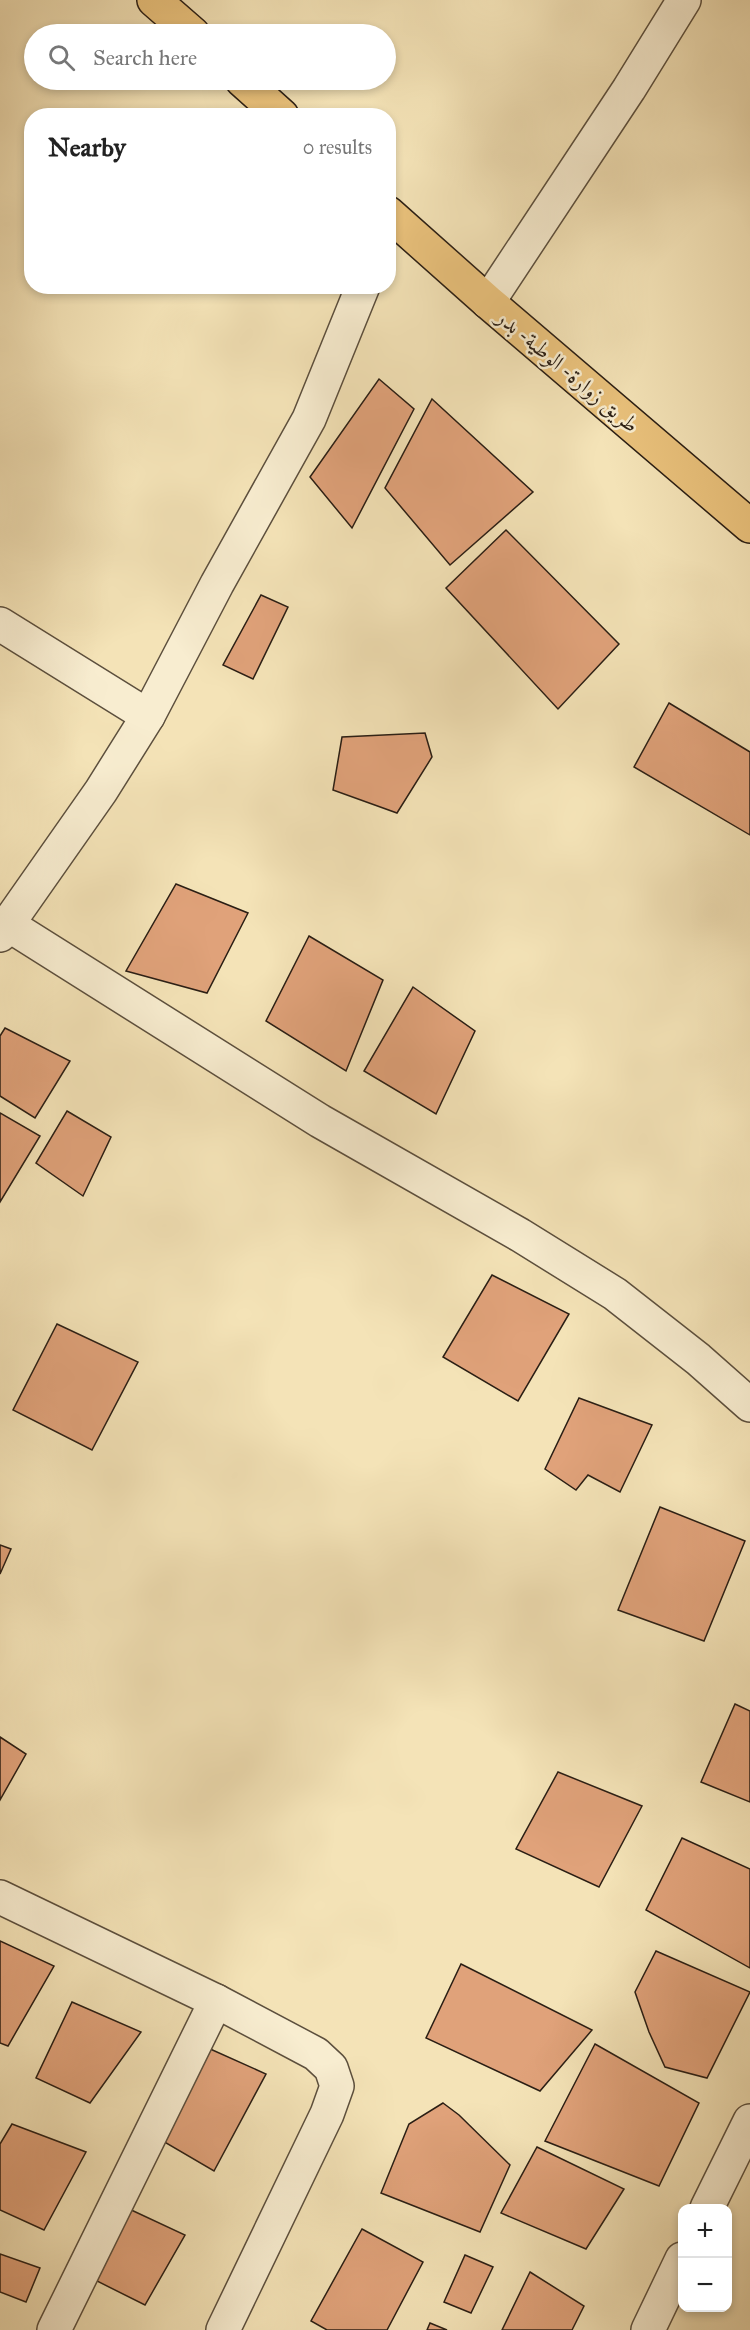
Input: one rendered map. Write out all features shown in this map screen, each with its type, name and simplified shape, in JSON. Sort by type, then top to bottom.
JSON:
[{"type":"highway","points":[[154,0],[182,24]]},
{"type":"highway","points":[[253,90],[273,108]]},
{"type":"highway","name":"طريق زوارة- الوطية- بدر","points":[[396,223],[750,526]]},
{"type":"street","points":[[488,302],[629,89],[684,0]]},
{"type":"street","points":[[360,294],[309,419],[217,584],[148,716],[101,791],[3,929],[310,1115],[520,1234],[615,1294],[698,1359],[750,1405]]},
{"type":"street","points":[[0,624],[148,716]]},
{"type":"street","points":[[0,1898],[216,2001],[316,2054],[331,2068],[336,2086],[327,2114],[223,2330]]},
{"type":"street","points":[[54,2330],[216,2001]]},
{"type":"street","points":[[709,2204],[750,2121]]},
{"type":"street","points":[[648,2330],[678,2267]]},
{"type":"building","points":[[379,379],[414,409],[352,528],[310,477]]},
{"type":"building","points":[[432,399],[533,492],[450,565],[385,488]]},
{"type":"building","points":[[506,530],[619,644],[558,709],[446,588]]},
{"type":"building","points":[[261,595],[288,607],[253,679],[223,665]]},
{"type":"building","points":[[669,703],[750,752],[750,835],[634,767]]},
{"type":"building","points":[[425,733],[432,757],[397,813],[333,790],[342,737]]},
{"type":"building","points":[[176,884],[248,913],[207,993],[126,971]]},
{"type":"building","points":[[309,936],[383,980],[346,1071],[266,1021]]},
{"type":"building","points":[[413,987],[475,1031],[436,1114],[364,1071]]},
{"type":"building","points":[[5,1028],[70,1061],[35,1118],[0,1096],[0,1036]]},
{"type":"building","points":[[67,1111],[111,1137],[83,1196],[36,1163]]},
{"type":"building","points":[[0,1113],[40,1136],[0,1202]]},
{"type":"building","points":[[492,1275],[569,1314],[518,1401],[443,1357]]},
{"type":"building","points":[[57,1324],[138,1362],[92,1450],[13,1410]]},
{"type":"building","points":[[579,1398],[652,1425],[620,1492],[588,1475],[576,1490],[545,1469]]},
{"type":"building","points":[[660,1507],[745,1541],[704,1641],[618,1610]]},
{"type":"building","points":[[0,1545],[11,1549],[0,1574]]},
{"type":"building","points":[[735,1704],[750,1711],[750,1802],[701,1782]]},
{"type":"building","points":[[0,1737],[26,1754],[0,1800]]},
{"type":"building","points":[[558,1772],[642,1806],[599,1887],[516,1849]]},
{"type":"building","points":[[682,1838],[750,1869],[750,1968],[646,1910]]},
{"type":"building","points":[[0,1941],[54,1966],[8,2046],[0,2043]]},
{"type":"building","points":[[656,1951],[750,1992],[707,2078],[665,2067],[649,2032],[635,1992]]},
{"type":"building","points":[[461,1964],[592,2030],[540,2091],[426,2038]]},
{"type":"building","points":[[72,2002],[141,2032],[90,2103],[36,2078]]},
{"type":"building","points":[[595,2044],[699,2103],[659,2186],[545,2141]]},
{"type":"building","points":[[208,2048],[266,2074],[214,2171],[161,2140]]},
{"type":"building","points":[[443,2103],[459,2115],[510,2165],[480,2232],[381,2193],[409,2124]]},
{"type":"building","points":[[12,2124],[86,2152],[44,2230],[0,2210],[0,2144]]},
{"type":"building","points":[[537,2147],[624,2189],[586,2249],[501,2213]]},
{"type":"building","points":[[127,2208],[185,2235],[145,2305],[93,2279]]},
{"type":"building","points":[[362,2229],[423,2262],[387,2330],[327,2330],[311,2321]]},
{"type":"building","points":[[0,2254],[40,2268],[26,2302],[0,2292]]},
{"type":"building","points":[[465,2255],[493,2267],[471,2313],[444,2302]]},
{"type":"building","points":[[530,2272],[584,2306],[572,2330],[502,2330]]},
{"type":"building","points":[[430,2323],[447,2330],[427,2330]]}]
